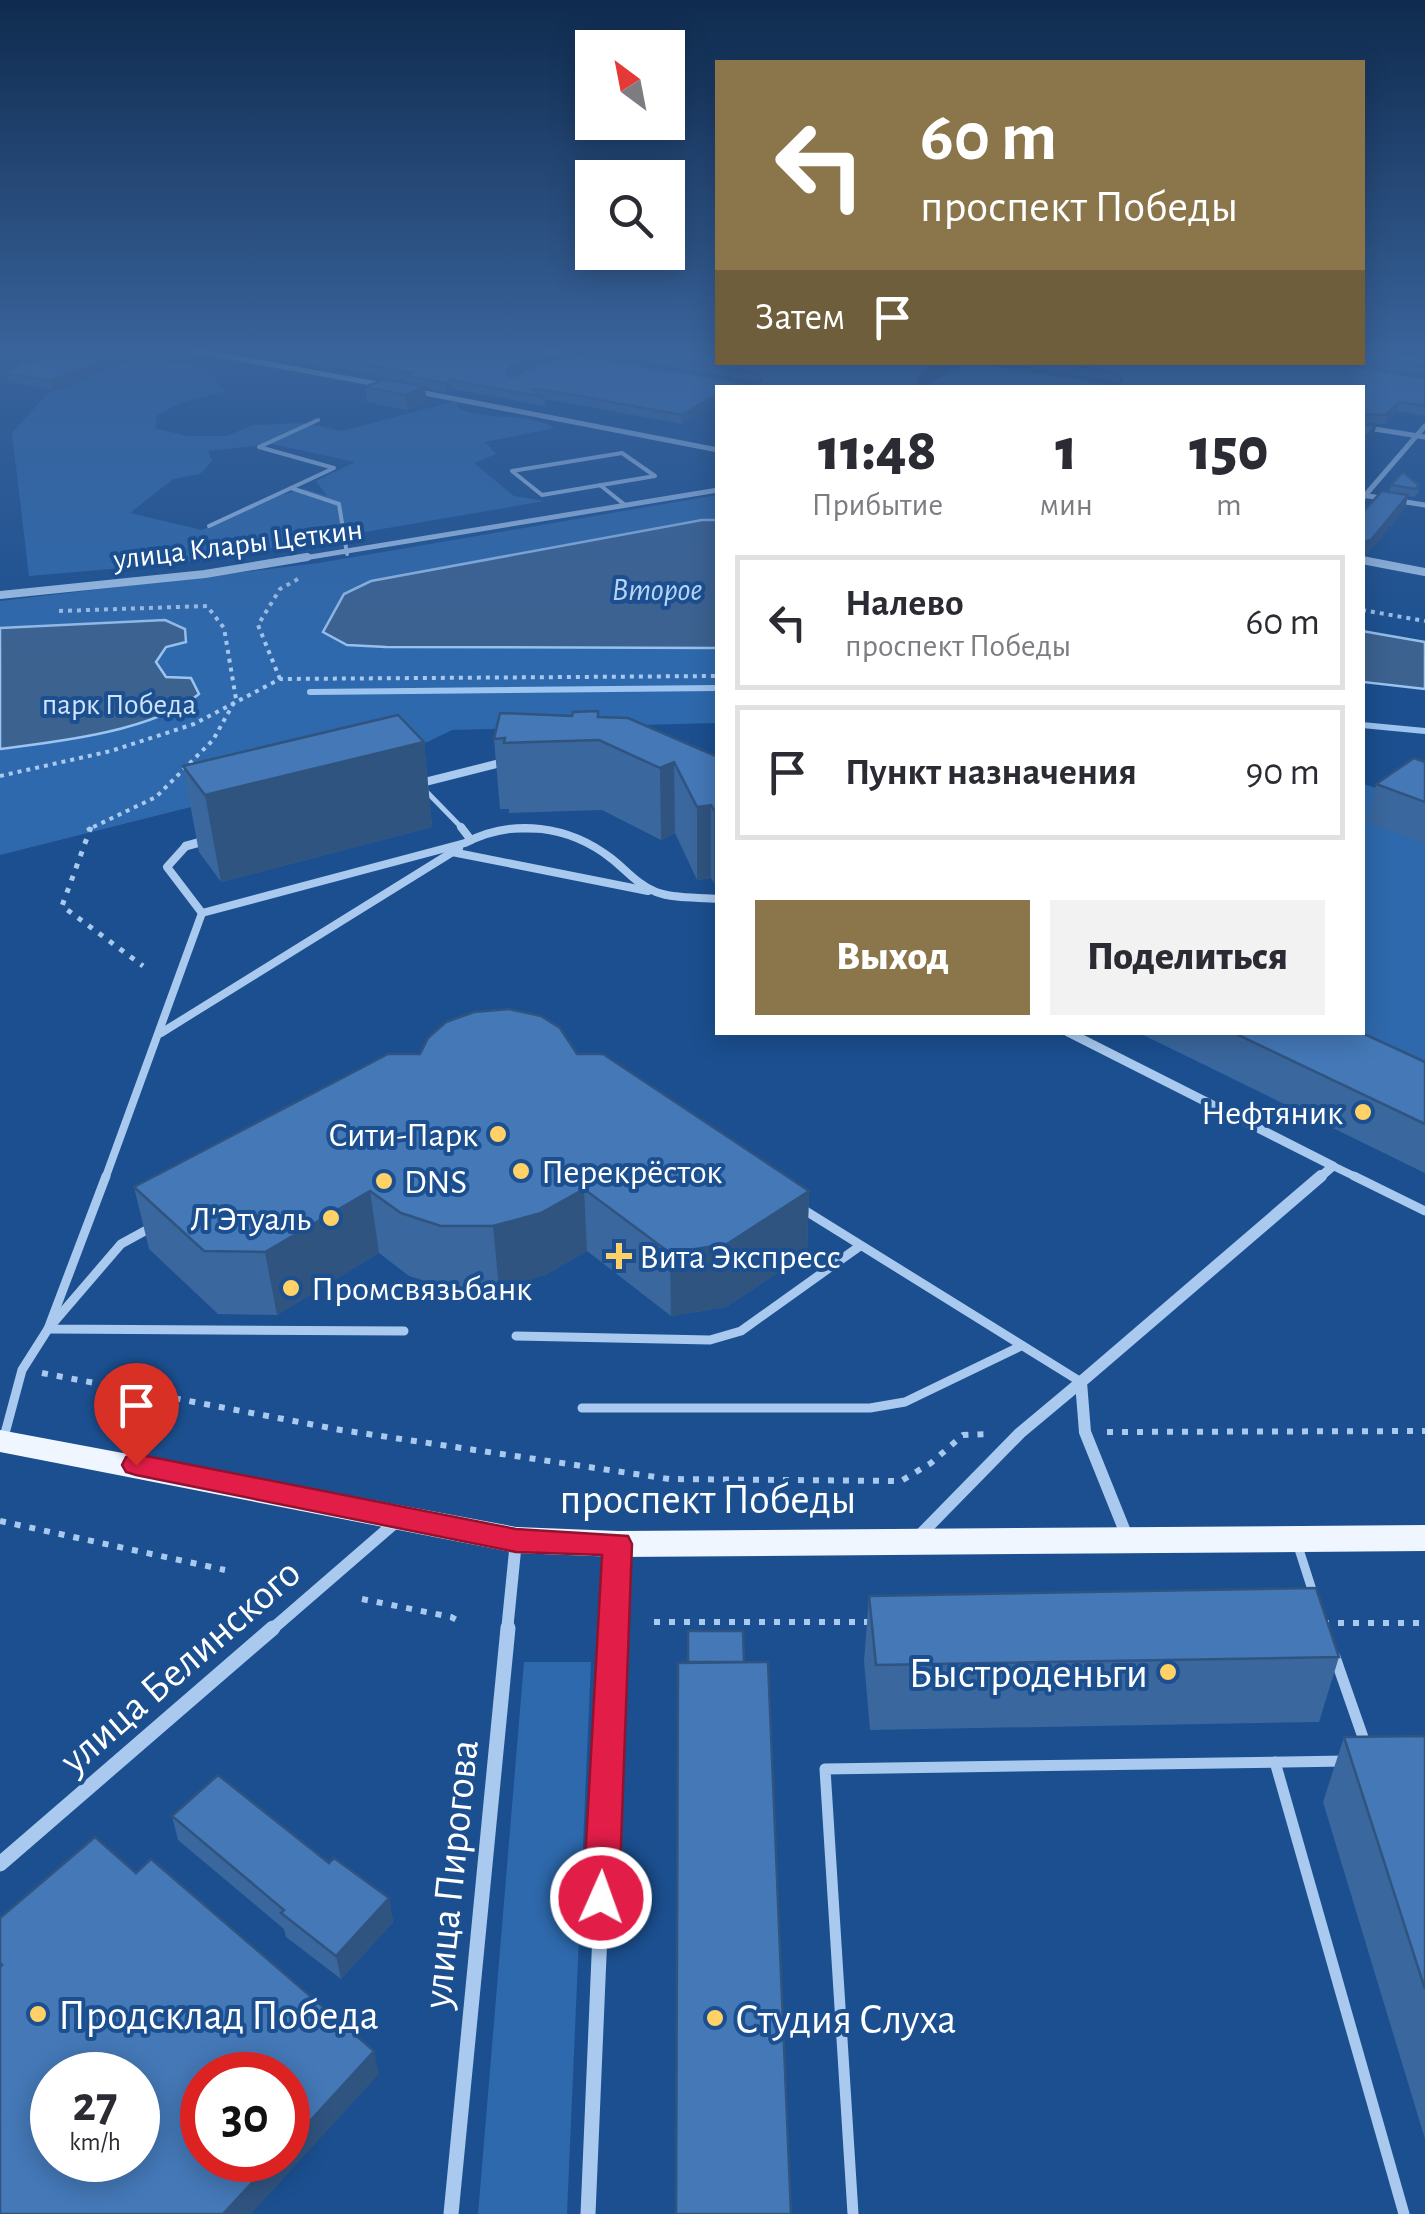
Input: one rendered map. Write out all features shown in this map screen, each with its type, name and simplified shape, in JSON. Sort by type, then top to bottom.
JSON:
[{"type":"main road","name":"проспект Победы","points":[[1,1441],[516,1540],[618,1544],[1425,1538]]},
{"type":"street","points":[[1365,495],[1401,453]]},
{"type":"street","name":"улица Клары Цеткин","points":[[0,594],[205,574],[347,554],[715,491]]},
{"type":"street","points":[[1365,496],[1425,505]]},
{"type":"street","points":[[1365,561],[1425,572]]},
{"type":"street","points":[[401,788],[502,762],[521,761]]},
{"type":"street","points":[[186,846],[222,836]]},
{"type":"street","points":[[914,1540],[1020,1434],[1333,1166],[1074,1035]]},
{"type":"street","points":[[1081,1382],[1085,1432],[1128,1540]]},
{"type":"street","name":"улица Белинского","points":[[0,1864],[294,1614],[401,1517]]},
{"type":"street","name":"улица Пирогова","points":[[451,2214],[516,1540]]},
{"type":"street","points":[[588,2214],[618,1544]]},
{"type":"lane","points":[[209,526],[334,468],[281,453]]},
{"type":"lane","points":[[620,453],[512,471],[542,495],[655,476],[622,453]]},
{"type":"lane","points":[[600,485],[625,506]]},
{"type":"lane","points":[[290,488],[338,504],[347,554]]},
{"type":"lane","points":[[419,783],[473,839]]},
{"type":"lane","points":[[161,1033],[490,830],[563,831],[609,856],[639,883],[657,893]]},
{"type":"lane","points":[[202,913],[473,839]]},
{"type":"lane","points":[[186,846],[167,867],[202,913]]},
{"type":"lane","points":[[452,852],[657,893],[715,899]]},
{"type":"lane","points":[[48,1329],[161,1033],[202,913]]},
{"type":"lane","points":[[1333,1166],[1425,1210]]},
{"type":"lane","points":[[796,1204],[1081,1382]]},
{"type":"lane","points":[[1,1441],[22,1370],[48,1329],[121,1244],[156,1225]]},
{"type":"lane","points":[[516,1336],[710,1340],[740,1331],[860,1246]]},
{"type":"lane","points":[[48,1329],[404,1331]]},
{"type":"lane","points":[[582,1408],[870,1408],[905,1402],[1021,1346]]},
{"type":"lane","points":[[1296,1540],[1318,1606]]},
{"type":"lane","points":[[1330,1640],[1371,1761]]},
{"type":"lane","points":[[853,2214],[825,1769],[1352,1761]]},
{"type":"lane","points":[[1275,1762],[1404,2214]]},
{"type":"path","points":[[280,679],[258,626],[280,589],[310,572]]},
{"type":"path","points":[[49,611],[208,606],[224,628],[236,699],[212,740],[156,797],[87,828],[62,906],[143,966]]},
{"type":"path","points":[[1365,611],[1425,621]]},
{"type":"path","points":[[0,776],[111,751],[194,724],[280,679],[715,676]]},
{"type":"path","points":[[22,1370],[341,1430],[669,1480],[901,1481],[931,1464],[964,1434],[1020,1434]]},
{"type":"path","points":[[1085,1432],[1425,1431]]},
{"type":"path","points":[[0,1521],[225,1570]]},
{"type":"path","points":[[362,1599],[451,1617],[463,1623]]},
{"type":"path","points":[[654,1622],[876,1622]]},
{"type":"path","points":[[1304,1623],[1425,1623]]},
{"type":"green space","points":[[14,453],[209,453],[212,461],[200,474],[173,479],[130,513],[202,530],[268,498],[305,489],[327,496],[316,481],[355,462],[315,453],[495,453],[474,463],[514,496],[545,501],[190,562],[29,576]]},
{"type":"green space","name":"парк Победa","points":[[715,495],[715,723],[452,730],[403,754],[0,855],[0,601],[319,563]]},
{"type":"green space","points":[[1365,785],[1425,803],[1425,1173],[1143,1035],[1365,1035]]},
{"type":"green space","points":[[524,1662],[591,1662],[567,2214],[478,2214]]},
{"type":"water","name":"Второе","points":[[715,520],[715,648],[386,647],[347,645],[323,632],[344,594],[371,581]]},
{"type":"water","points":[[165,620],[185,629],[186,642],[166,647],[156,662],[166,677],[191,678],[199,694],[180,707],[131,726],[0,749],[0,628]]},
{"type":"water","points":[[1365,632],[1425,642],[1425,689],[1365,682]]},
{"type":"building","points":[[1403,472],[1419,485],[1416,489],[1391,485]]},
{"type":"building","points":[[1382,491],[1408,495],[1371,540],[1365,541],[1365,510]]},
{"type":"building","points":[[598,711],[598,717],[628,718],[715,756],[715,810],[711,805],[697,807],[674,762],[660,768],[599,740],[504,743],[505,738],[494,739],[500,713],[572,716],[573,712]]},
{"type":"building","points":[[398,715],[424,742],[205,795],[183,766]]},
{"type":"building","points":[[1414,758],[1425,762],[1425,802],[1376,784]]},
{"type":"building","points":[[509,1009],[541,1016],[560,1028],[577,1054],[603,1054],[809,1191],[727,1244],[670,1253],[584,1189],[541,1213],[493,1226],[441,1226],[401,1213],[370,1191],[265,1252],[204,1251],[134,1187],[388,1054],[420,1054],[428,1038],[446,1022],[474,1012]]},
{"type":"building","points":[[1365,1034],[1425,1062],[1425,1124],[1238,1035]]},
{"type":"building","points":[[1316,1588],[1339,1657],[876,1665],[869,1596]]},
{"type":"building","points":[[688,1631],[743,1631],[744,1662],[688,1662]]},
{"type":"building","points":[[768,1662],[791,2214],[676,2214],[678,1663]]},
{"type":"building","points":[[1425,1736],[1425,1989],[1344,1737]]},
{"type":"building","points":[[218,1775],[329,1863],[334,1858],[389,1898],[336,1956],[281,1913],[284,1910],[172,1816]]},
{"type":"building","points":[[95,1837],[136,1873],[151,1859],[374,2051],[310,2121],[310,2052],[180,2052],[180,2182],[253,2182],[223,2214],[0,2214],[0,1918]]},
{"type":"waterway","points":[[310,692],[715,688]]},
{"type":"waterway","points":[[1365,725],[1425,731]]},
{"type":"place","name":"Нефтяник","points":[[1363,1112]]},
{"type":"place","name":"Сити-Парк","points":[[498,1134]]},
{"type":"place","name":"Перекрёсток","points":[[521,1171]]},
{"type":"place","name":"DNS","points":[[384,1181]]},
{"type":"place","name":"Л'Этуаль","points":[[331,1218]]},
{"type":"place","name":"Вита Экспресс","points":[[619,1256]]},
{"type":"place","name":"Промсвязьбанк","points":[[291,1288]]},
{"type":"place","name":"Быстроденьги","points":[[1168,1672]]},
{"type":"place","name":"Продсклад Победа","points":[[38,2014]]},
{"type":"place","name":"Студия Слуха","points":[[715,2018]]},
{"type":"route","points":[[136,1465],[516,1540],[618,1544],[601,1898]]}]
